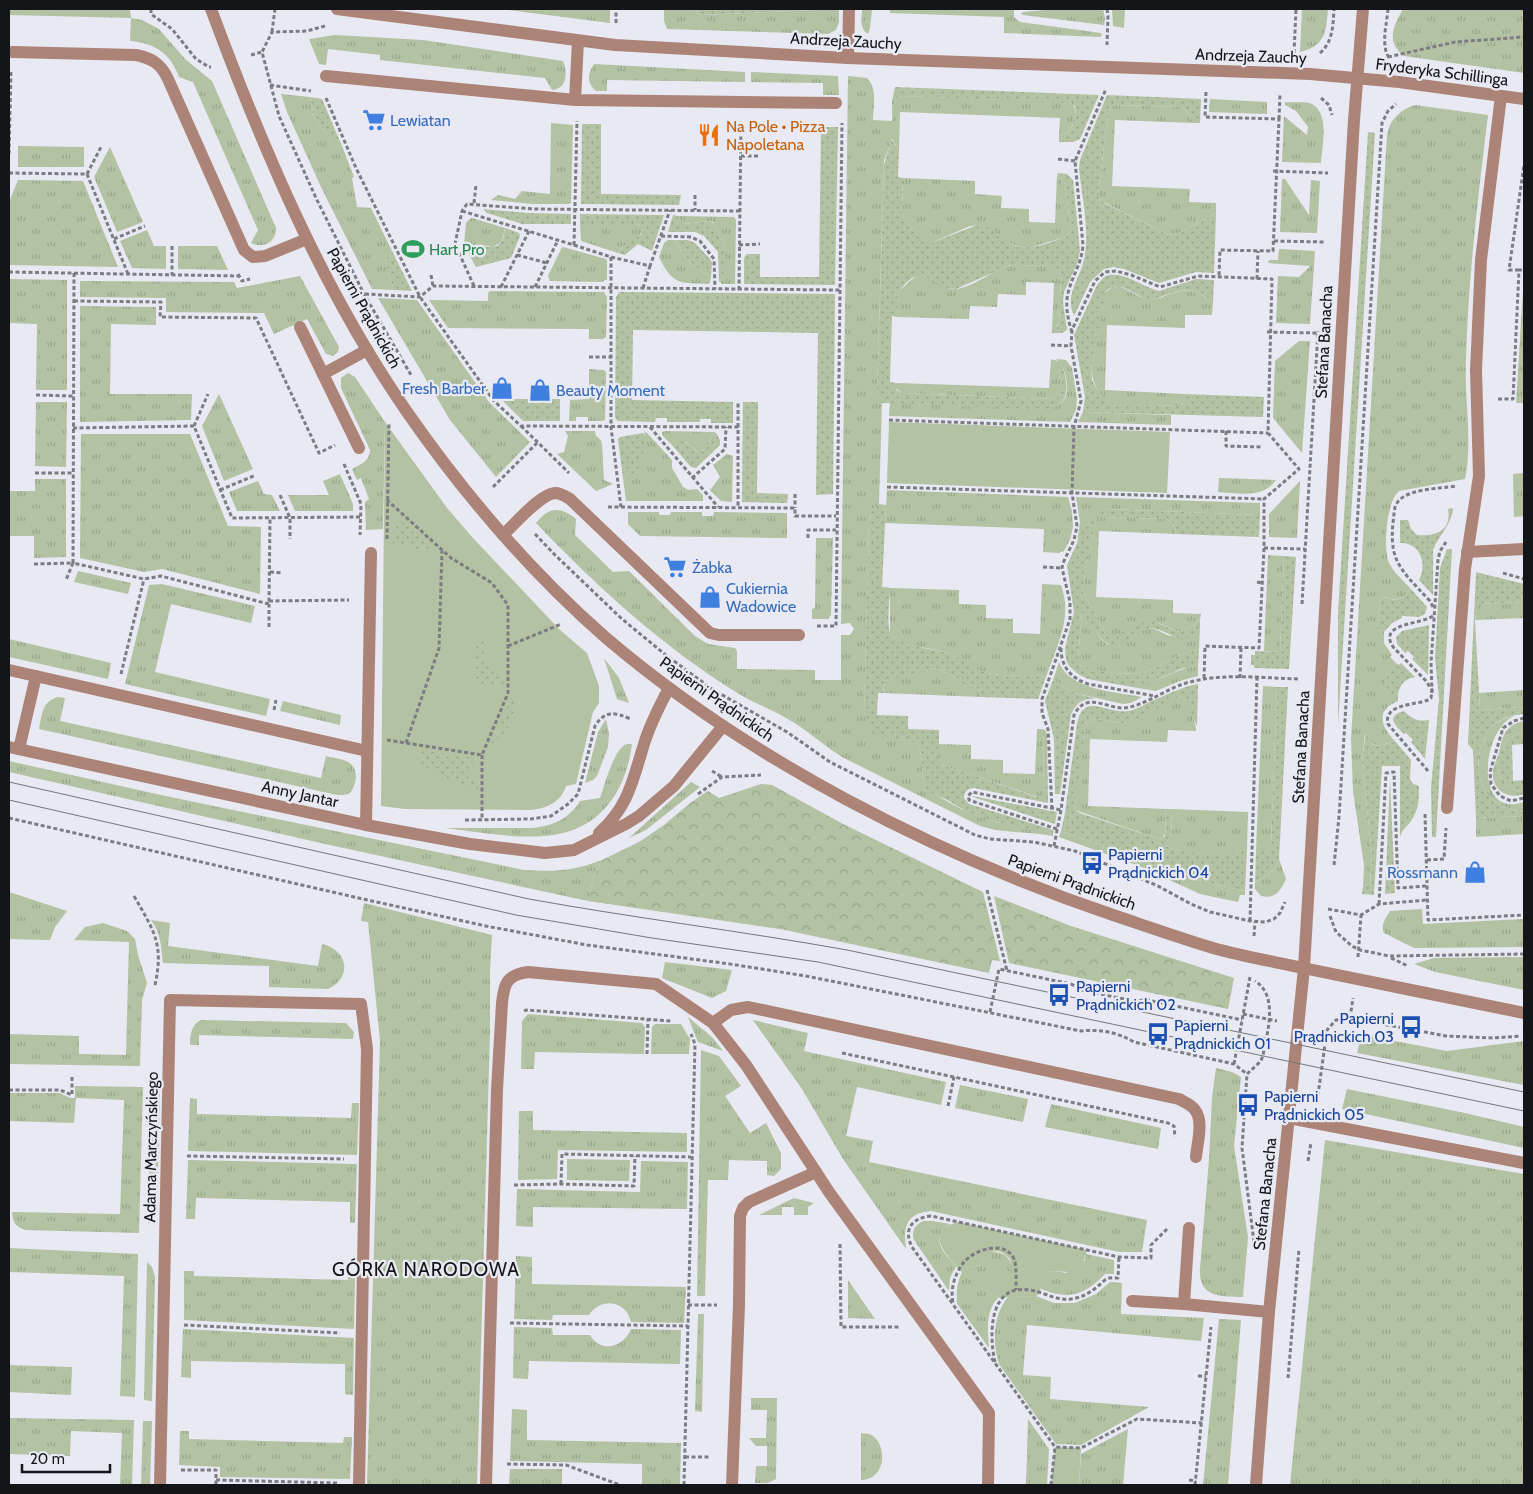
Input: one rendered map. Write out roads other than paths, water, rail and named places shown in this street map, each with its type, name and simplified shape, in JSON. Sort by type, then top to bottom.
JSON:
[{"type":"street","name":"Papierni Prądnickich","points":[[211,9],[254,121],[307,239],[367,350],[406,410],[474,502],[542,577],[606,637],[669,688],[723,726],[833,792],[953,852],[1015,880],[1068,900],[1218,949],[1524,1013]]},
{"type":"street","name":"Andrzeja Zauchy","points":[[337,9],[578,41],[652,48],[848,58],[1300,73],[1356,77]]},
{"type":"street","points":[[848,58],[849,9]]},
{"type":"street","name":"Stefana Banacha","points":[[1256,1485],[1269,1312],[1304,968],[1356,77],[1363,9]]},
{"type":"street","points":[[575,100],[578,41]]},
{"type":"street","points":[[12,52],[136,54],[149,58],[161,67],[168,79],[244,250],[253,257],[265,256],[307,239]]},
{"type":"street","points":[[326,76],[575,100],[836,102]]},
{"type":"street","name":"Fryderyka Schillinga","points":[[1356,77],[1524,99]]},
{"type":"street","points":[[1447,808],[1467,552],[1478,482],[1476,370],[1481,260],[1501,96]]},
{"type":"street","points":[[300,327],[359,448]]},
{"type":"street","points":[[323,374],[367,350]]},
{"type":"street","points":[[503,535],[541,498],[553,493],[561,493],[570,499],[710,634],[804,630]]},
{"type":"street","points":[[1467,552],[1524,550]]},
{"type":"street","points":[[366,825],[371,553]]},
{"type":"street","points":[[9,670],[367,751]]},
{"type":"street","points":[[14,748],[36,676]]},
{"type":"street","name":"Anny Jantar","points":[[585,844],[610,823],[624,801],[635,777],[652,722],[669,688]]},
{"type":"street","name":"Anny Jantar","points":[[14,748],[366,825],[470,844],[528,852],[560,852],[574,850],[626,824],[654,804],[674,786],[723,726]]},
{"type":"street","points":[[486,1485],[497,1090],[503,990],[508,980],[516,974],[528,972],[656,984],[713,1023],[746,1065],[828,1192],[990,1413],[988,1485]]},
{"type":"street","name":"Adama Marczyńskiego","points":[[160,1485],[170,1000],[362,1004],[367,1049],[359,1485]]},
{"type":"street","points":[[713,1023],[731,1010],[739,1008],[759,1009],[1178,1100],[1196,1110],[1199,1117],[1196,1157]]},
{"type":"street","points":[[1289,1118],[1524,1164]]},
{"type":"street","points":[[732,1485],[739,1305],[740,1216],[743,1208],[749,1202],[816,1172]]},
{"type":"street","points":[[1184,1304],[1189,1228]]},
{"type":"street","points":[[1132,1301],[1269,1312]]},
{"type":"tram line","points":[[9,782],[529,899],[847,950],[1524,1092]]},
{"type":"tram line","points":[[9,800],[516,915],[652,938],[818,962],[1524,1111]]},
{"type":"place","name":"Lewiatan","points":[[374,120]]},
{"type":"place","name":"Na Pole • Pizza Napoletana","points":[[709,135]]},
{"type":"place","name":"Hart Pro","points":[[413,249]]},
{"type":"place","name":"Fresh Barber","points":[[502,388]]},
{"type":"place","name":"Beauty Moment","points":[[540,390]]},
{"type":"place","name":"Żabka","points":[[675,567]]},
{"type":"place","name":"Cukiernia Wadowice","points":[[710,597]]},
{"type":"place","name":"Papierni Prądnickich 04","points":[[1092,863]]},
{"type":"place","name":"Rossmann","points":[[1475,872]]},
{"type":"place","name":"Papierni Prądnickich 02","points":[[1059,995]]},
{"type":"place","name":"Papierni Prądnickich 03","points":[[1411,1027]]},
{"type":"place","name":"Papierni Prądnickich 01","points":[[1158,1034]]},
{"type":"place","name":"Papierni Prądnickich 05","points":[[1248,1105]]},
{"type":"district","name":"GÓRKA NARODOWA","points":[[426,1269]]}]
